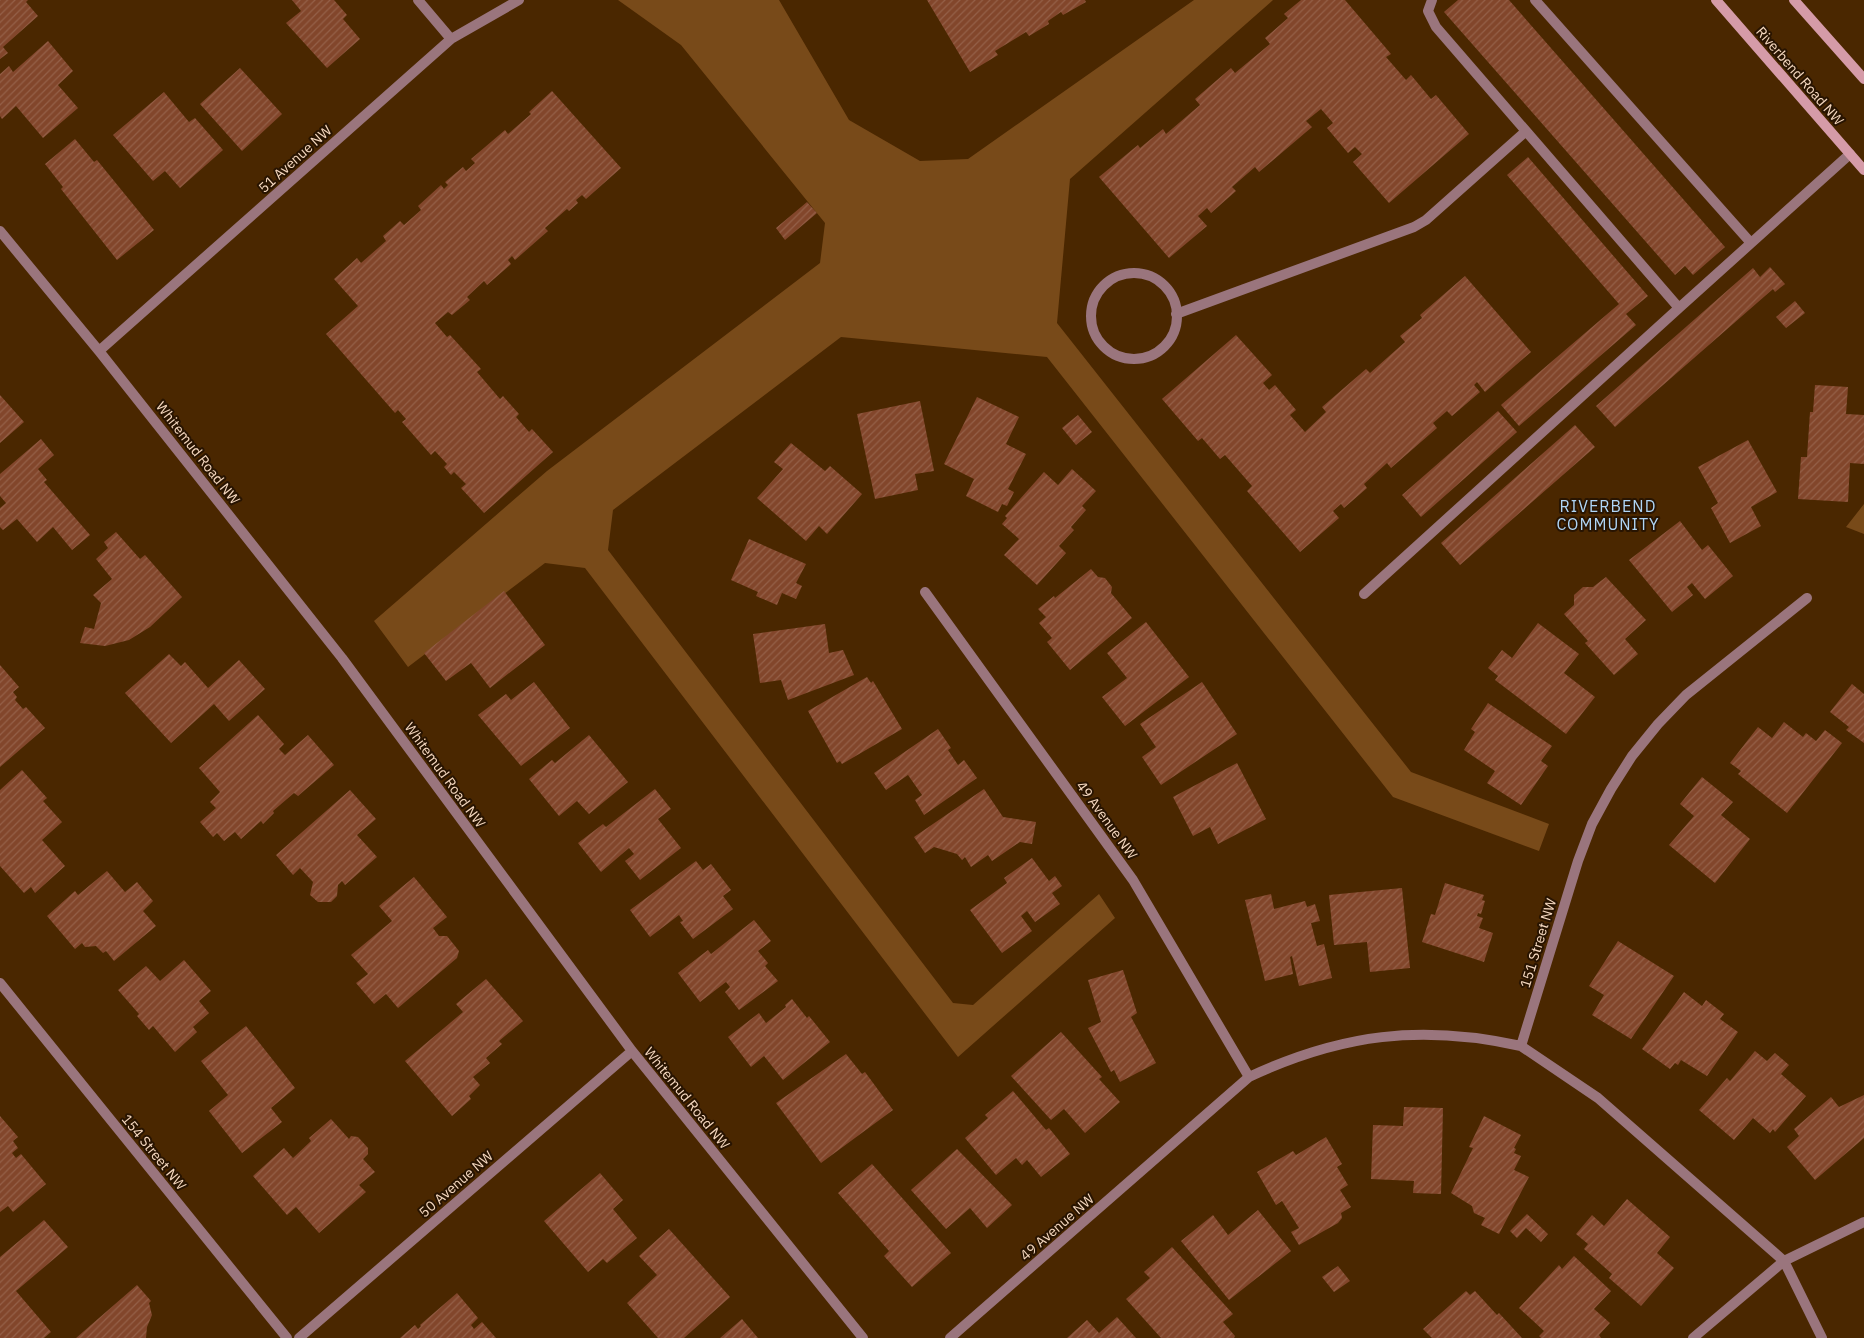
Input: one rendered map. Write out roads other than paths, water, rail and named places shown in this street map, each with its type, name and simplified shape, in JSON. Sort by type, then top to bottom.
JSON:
[{"type":"street","points":[[418,0],[451,39]]},
{"type":"street","name":"51 Avenue NW","points":[[99,351],[451,39],[519,0]]},
{"type":"street","points":[[1432,0],[1428,11],[1436,27],[1679,308]]},
{"type":"street","points":[[1535,0],[1751,243]]},
{"type":"street","name":"Riverbend Road NW","points":[[1716,0],[1864,170]]},
{"type":"street","points":[[1794,0],[1864,79]]},
{"type":"street","points":[[1176,314],[1414,227],[1426,220],[1525,132]]},
{"type":"street","points":[[1364,594],[1850,154]]},
{"type":"street","name":"Whitemud Road NW","points":[[0,231],[99,351],[342,658],[632,1051],[863,1338]]},
{"type":"street","points":[[1128,273],[1142,274],[1156,279],[1166,288],[1173,300],[1176,314],[1175,328],[1169,341],[1159,351],[1146,357],[1132,359],[1118,356],[1106,349],[1097,338],[1092,325],[1091,311],[1095,297],[1103,286],[1115,278],[1128,273]]},
{"type":"street","name":"49 Avenue NW","points":[[925,592],[1133,880],[1249,1077]]},
{"type":"street","name":"151 Street NW","points":[[1521,1046],[1578,861],[1592,824],[1632,756],[1658,724],[1686,695],[1807,598]]},
{"type":"street","name":"154 Street NW","points":[[0,983],[287,1338]]},
{"type":"street","name":"49 Avenue NW","points":[[950,1338],[1249,1077],[1283,1061],[1318,1049],[1392,1034],[1457,1035],[1521,1046]]},
{"type":"street","points":[[1521,1046],[1598,1098],[1784,1261],[1822,1338]]},
{"type":"street","name":"50 Avenue NW","points":[[299,1338],[632,1051]]},
{"type":"street","points":[[1692,1338],[1784,1261],[1864,1222]]},
{"type":"district","name":"RIVERBEND COMMUNITY","points":[[1608,515]]}]
